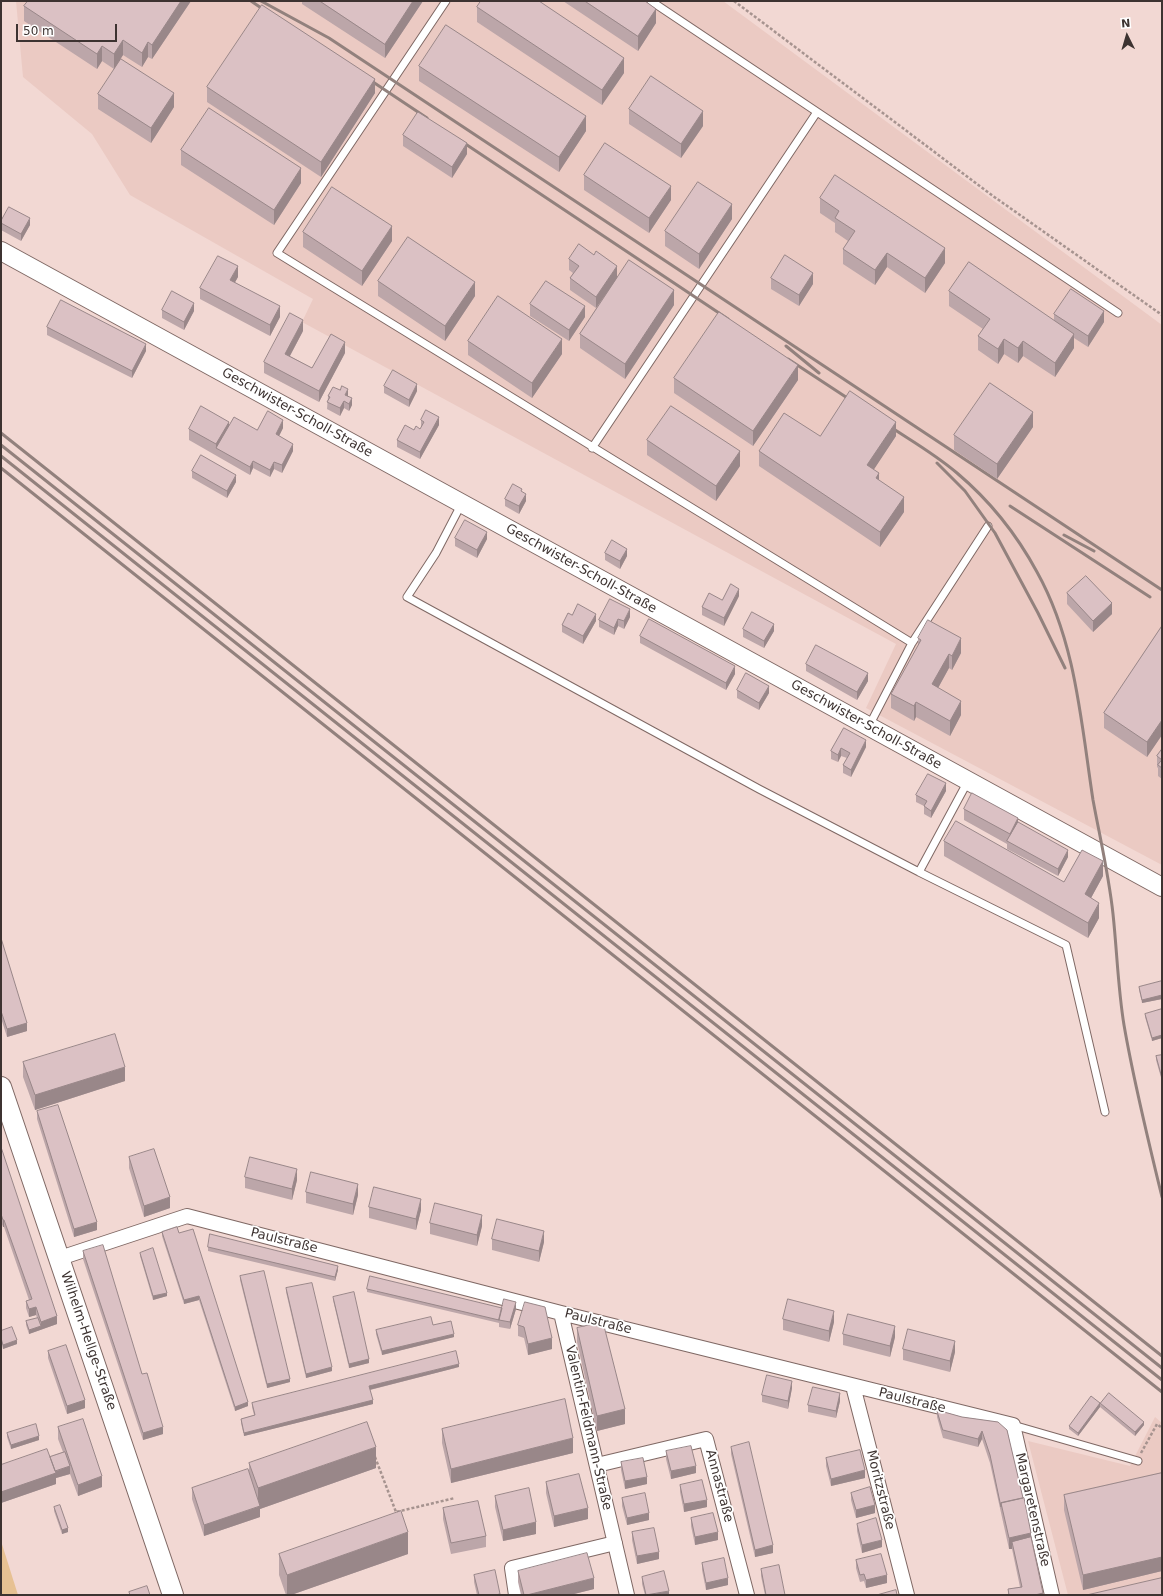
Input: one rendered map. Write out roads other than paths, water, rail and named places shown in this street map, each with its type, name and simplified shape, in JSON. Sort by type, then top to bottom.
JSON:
[{"type":"main road","name":"Wilhelm-Hellge-Straße","points":[[1,1087],[173,1595]]},
{"type":"street","name":"Geschwister-Scholl-Straße","points":[[1,251],[1162,887]]},
{"type":"street","name":"Paulstraße","points":[[60,1258],[187,1216],[561,1313],[1013,1425]]},
{"type":"street","name":"Valentin-Feldmann-Straße","points":[[561,1313],[627,1595]]},
{"type":"street","name":"Moritzstraße","points":[[853,1386],[906,1595]]},
{"type":"street","name":"Margaretenstraße","points":[[1013,1425],[1052,1595]]},
{"type":"street","name":"Annastraße","points":[[597,1465],[706,1439],[748,1595]]},
{"type":"street","points":[[516,1595],[512,1568],[615,1543]]},
{"type":"lane","points":[[446,1],[277,253],[592,448],[912,643]]},
{"type":"lane","points":[[651,1],[1118,313]]},
{"type":"lane","points":[[592,448],[817,112]]},
{"type":"lane","points":[[462,503],[436,553],[407,597],[753,786],[919,872],[1066,945],[1105,1112]]},
{"type":"lane","points":[[868,726],[912,643],[988,526]]},
{"type":"lane","points":[[919,872],[968,781]]},
{"type":"lane","name":"Paulstraße","points":[[1013,1425],[1138,1461]]},
{"type":"railway","points":[[251,1],[270,14]]},
{"type":"railway","points":[[261,1],[329,38],[1162,590]]},
{"type":"railway","points":[[367,78],[427,118]]},
{"type":"railway","points":[[458,139],[728,319]]},
{"type":"railway","points":[[786,346],[819,373]]},
{"type":"railway","points":[[788,359],[855,403]]},
{"type":"railway","points":[[886,424],[949,466],[969,483],[991,506],[1002,519],[1029,558],[1050,599],[1061,626],[1075,683],[1093,800],[1109,886],[1124,1025],[1146,1133],[1162,1197]]},
{"type":"railway","points":[[1,433],[1162,1356]]},
{"type":"railway","points":[[1,445],[1162,1368]]},
{"type":"railway","points":[[1,456],[1162,1380]]},
{"type":"railway","points":[[937,463],[965,491],[995,533],[1038,613],[1065,668]]},
{"type":"railway","points":[[1,468],[1162,1392]]},
{"type":"railway","points":[[1010,506],[1150,597]]},
{"type":"railway","points":[[1064,535],[1094,551]]}]
